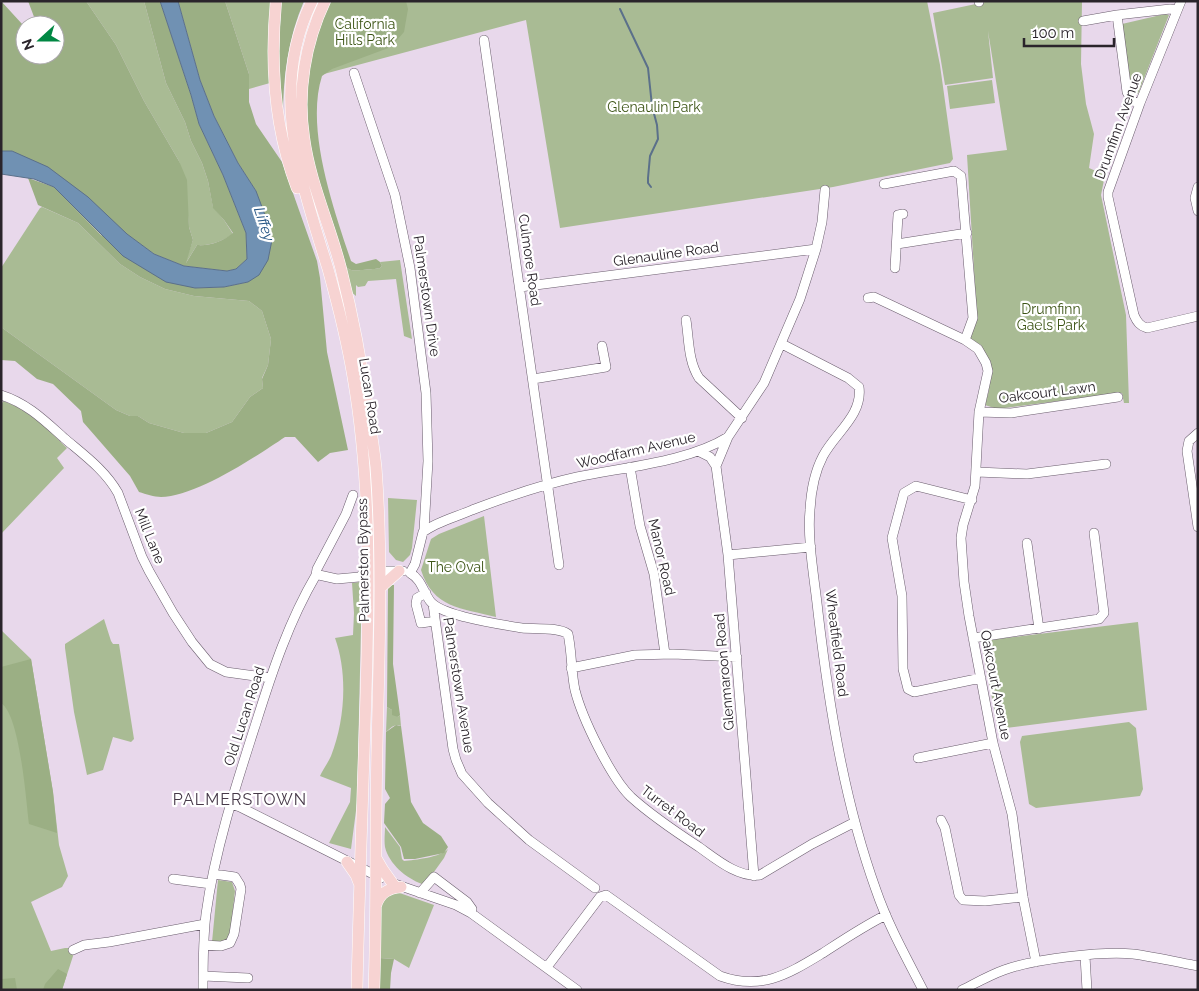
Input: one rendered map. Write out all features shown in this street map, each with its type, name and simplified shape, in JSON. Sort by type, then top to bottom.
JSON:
[{"type":"main road","points":[[276,1],[273,63],[279,123],[292,175],[316,231]]},
{"type":"main road","points":[[312,1],[296,42],[292,66],[290,115],[292,140],[316,231]]},
{"type":"main road","name":"Palmerston Bypass","points":[[325,1],[311,38],[305,66],[302,97],[304,139],[310,166],[341,267],[355,331],[376,464],[379,517],[380,588],[375,854],[360,890],[357,990]]},
{"type":"main road","name":"Lucan Road","points":[[316,231],[340,314],[353,376],[364,454],[368,571]]},
{"type":"main road","points":[[366,525],[373,527],[379,517]]},
{"type":"main road","name":"Palmerston Bypass","points":[[368,571],[362,847],[375,911],[374,990]]},
{"type":"main road","points":[[367,661],[372,637],[374,576],[376,572],[380,571]]},
{"type":"main road","points":[[380,588],[405,572]]},
{"type":"main road","points":[[358,958],[368,872],[372,791],[376,772]]},
{"type":"main road","points":[[360,890],[356,875],[345,860],[362,847]]},
{"type":"main road","points":[[375,854],[382,870],[397,885],[384,892],[377,902],[375,911]]},
{"type":"street","name":"Drumfinn Avenue","points":[[1181,1],[1140,103],[1108,197],[1121,260],[1137,322],[1147,328],[1198,316]]},
{"type":"street","points":[[1083,21],[1117,15],[1170,9],[1177,10]]},
{"type":"street","points":[[1117,15],[1127,92],[1132,101],[1140,103]]},
{"type":"street","name":"Culmore Road","points":[[484,40],[559,565]]},
{"type":"street","name":"Palmerstown Drive","points":[[354,73],[395,195],[410,268],[426,393],[428,461],[424,530]]},
{"type":"street","points":[[868,298],[874,297],[965,340],[973,318],[961,176],[958,172],[954,171],[942,172],[884,184]]},
{"type":"street","points":[[1198,187],[1195,198],[1198,211]]},
{"type":"street","name":"Glenmaroon Road","points":[[754,876],[728,555],[716,466],[728,436],[764,383],[800,299],[816,249],[822,222],[825,190]]},
{"type":"street","points":[[895,268],[898,215],[903,214]]},
{"type":"street","points":[[897,244],[967,233]]},
{"type":"street","name":"Glenauline Road","points":[[520,287],[816,249]]},
{"type":"street","points":[[686,320],[694,370],[699,378],[742,418]]},
{"type":"street","name":"Oakcourt Avenue","points":[[965,340],[978,349],[986,363],[986,380],[980,400],[977,472],[972,500],[961,538],[964,582],[993,743],[1012,814],[1023,897],[1036,962]]},
{"type":"street","name":"Wheatfield Road","points":[[782,344],[848,378],[859,388],[860,394],[856,410],[824,453],[815,472],[809,515],[811,547],[828,688],[841,762],[855,822],[886,915],[922,990]]},
{"type":"street","points":[[533,380],[606,367],[602,346]]},
{"type":"street","name":"Mill Lane","points":[[1,395],[29,409],[51,426],[100,469],[113,484],[149,572],[177,619],[210,664],[226,672],[270,678]]},
{"type":"street","name":"Oakcourt Lawn","points":[[979,412],[1011,413],[1118,397]]},
{"type":"street","points":[[1198,433],[1189,441],[1187,451],[1198,528]]},
{"type":"street","name":"Woodfarm Avenue","points":[[548,484],[698,451],[710,447],[728,436]]},
{"type":"street","points":[[698,451],[710,457],[716,466]]},
{"type":"street","points":[[977,472],[1026,474],[1106,464]]},
{"type":"street","name":"Manor Road","points":[[630,467],[640,526],[654,574],[665,654]]},
{"type":"street","points":[[405,572],[415,564],[424,530],[517,493],[548,484]]},
{"type":"street","points":[[972,500],[916,486],[904,493],[892,538],[902,596],[903,669],[908,689],[914,692],[981,678]]},
{"type":"street","name":"Old Lucan Road","points":[[203,990],[205,924],[221,837],[270,678],[294,621],[316,576],[317,569],[348,508],[352,495]]},
{"type":"street","points":[[973,638],[1099,619],[1104,613],[1094,533]]},
{"type":"street","points":[[1027,543],[1039,629]]},
{"type":"street","points":[[728,555],[811,547]]},
{"type":"street","points":[[316,576],[319,574],[334,579],[341,579],[359,577],[368,571],[405,572],[417,578],[433,604]]},
{"type":"street","points":[[426,593],[417,598],[416,604],[421,623],[435,621]]},
{"type":"street","name":"Palmerstown Avenue","points":[[433,604],[453,749],[462,774],[512,827],[595,888]]},
{"type":"street","name":"Turret Road","points":[[433,604],[454,613],[487,622],[524,628],[565,631],[568,634],[571,668],[576,692],[608,765],[630,796],[685,838],[730,868],[754,876]]},
{"type":"street","points":[[571,668],[636,655],[665,654],[736,657]]},
{"type":"street","points":[[918,758],[993,743]]},
{"type":"street","points":[[231,804],[368,872],[397,885],[456,905],[471,913],[577,990]]},
{"type":"street","points":[[941,820],[945,828],[959,895],[963,900],[992,901],[1023,897]]},
{"type":"street","points":[[754,876],[771,870],[812,844],[855,822]]},
{"type":"street","points":[[204,944],[221,946],[230,943],[234,934],[240,885],[235,877],[214,874]]},
{"type":"street","points":[[420,893],[434,877],[468,902],[472,909],[471,913]]},
{"type":"street","points":[[173,879],[211,884]]},
{"type":"street","points":[[547,967],[600,896],[606,896],[720,976],[739,983],[758,983],[780,978],[886,915]]},
{"type":"street","points":[[73,950],[84,945],[205,924]]},
{"type":"street","points":[[962,990],[1004,970],[1036,962],[1085,956],[1132,954],[1198,966]]},
{"type":"street","points":[[1085,956],[1087,990]]},
{"type":"street","points":[[203,976],[246,978],[243,967]]},
{"type":"green space","points":[[1,1],[15,16],[15,65],[65,65],[65,15],[33,15],[28,1],[86,1],[116,45],[144,101],[179,161],[187,180],[189,227],[193,240],[186,263],[197,245],[217,242],[233,233],[213,208],[208,181],[202,163],[166,83],[144,1],[160,1],[199,124],[223,175],[246,233],[247,259],[236,269],[227,271],[184,266],[154,254],[12,151],[1,151]]},
{"type":"green space","points":[[86,1],[144,1],[166,83],[202,163],[213,207],[233,234],[216,243],[197,245],[184,266],[193,240],[189,227],[179,161],[144,101],[116,45]]},
{"type":"green space","points":[[178,1],[225,1],[249,74],[249,102],[256,124],[282,162],[317,261],[327,352],[348,450],[330,453],[318,462],[295,437],[285,437],[208,483],[175,495],[161,497],[139,492],[130,476],[83,422],[81,411],[53,384],[37,379],[15,361],[1,360],[1,327],[116,410],[130,416],[138,416],[149,423],[184,433],[206,433],[232,422],[250,397],[263,388],[262,379],[268,365],[271,339],[262,311],[249,301],[194,296],[165,289],[140,277],[120,264],[78,223],[38,205],[28,178],[54,187],[101,235],[195,288],[224,287],[248,282],[256,191],[238,163],[214,116],[200,80]]},
{"type":"green space","points":[[225,1],[271,1],[268,54],[270,83],[249,89],[249,74]]},
{"type":"green space","points":[[281,1],[304,1],[290,43],[284,87],[283,117],[278,78]]},
{"type":"green space","name":"California Hills Park","points":[[331,1],[406,1],[408,9],[404,32],[391,47],[332,69],[322,76],[318,97],[319,144],[324,169],[351,261],[356,264],[376,259],[382,266],[380,268],[350,270],[344,266],[313,167],[305,108],[313,43],[321,20]]},
{"type":"green space","name":"Glenaulin Park","points":[[346,1],[927,1],[940,65],[953,159],[950,163],[833,187],[560,228],[526,20],[324,74],[326,59]]},
{"type":"green space","name":"Drumfinn Gaels Park","points":[[990,1],[1082,1],[1081,64],[1086,104],[1094,134],[1089,168],[1105,175],[1101,195],[1126,315],[1129,403],[1124,403],[1122,393],[997,409],[985,405],[989,390],[990,370],[988,359],[981,345],[970,339],[977,320],[967,155],[1007,150],[988,31],[993,78],[945,85],[933,13]]},
{"type":"green space","points":[[1165,14],[1169,15],[1138,94],[1132,93],[1122,24]]},
{"type":"green space","points":[[992,80],[995,103],[950,109],[947,86]]},
{"type":"green space","points":[[42,207],[78,223],[120,264],[140,277],[165,289],[194,296],[249,301],[262,311],[271,339],[268,365],[262,378],[263,388],[250,397],[232,422],[206,433],[184,433],[149,423],[138,416],[130,416],[116,410],[1,327],[1,268]]},
{"type":"green space","points":[[400,260],[412,339],[404,336],[396,279],[368,281],[365,286],[358,287],[356,285],[356,296],[349,290],[344,266],[350,270],[374,269],[382,266],[380,262]]},
{"type":"green space","points":[[3,401],[30,415],[67,448],[57,458],[64,468],[1,534],[1,406]]},
{"type":"green space","points":[[388,498],[417,500],[412,548],[410,555],[403,562],[396,560],[389,552]]},
{"type":"green space","name":"The Oval","points":[[484,516],[496,617],[460,608],[441,599],[426,583],[421,570],[431,539]]},
{"type":"green space","points":[[360,582],[362,584],[357,803],[351,849],[329,843],[350,802],[351,788],[320,776],[336,742],[342,712],[342,667],[335,638],[353,635],[352,583]]},
{"type":"green space","points":[[388,585],[394,585],[393,664],[400,715],[398,717],[392,715],[392,710],[387,707]]},
{"type":"green space","points":[[104,619],[111,641],[113,644],[119,644],[134,739],[131,742],[113,737],[103,770],[87,775],[74,712],[65,644]]},
{"type":"green space","points":[[1138,622],[1147,710],[998,729],[982,647],[984,643],[989,640]]},
{"type":"green space","points":[[1,630],[31,659],[53,792],[59,845],[68,876],[62,887],[31,902],[51,951],[71,948],[74,953],[62,990],[1,990]]},
{"type":"green space","points":[[31,659],[53,792],[57,833],[29,824],[24,778],[17,740],[8,711],[1,703],[1,667]]},
{"type":"green space","points":[[387,707],[398,717],[400,715],[401,726],[395,726],[386,732]]},
{"type":"green space","points":[[1129,722],[1136,728],[1143,789],[1140,796],[1036,808],[1029,804],[1020,742],[1022,736]]},
{"type":"green space","points":[[396,725],[401,726],[411,802],[423,823],[441,836],[448,847],[444,853],[415,859],[404,859],[401,847],[384,823],[385,804],[390,798],[385,789],[386,732]]},
{"type":"green space","points":[[385,827],[400,847],[404,861],[434,856],[448,849],[444,858],[426,883],[422,884],[410,878],[394,865],[385,847]]},
{"type":"green space","points":[[218,880],[232,882],[235,891],[230,937],[224,942],[212,942]]},
{"type":"green space","points":[[391,890],[434,905],[409,968],[394,959],[380,958],[381,904]]},
{"type":"green space","points":[[380,958],[394,959],[390,990],[380,990]]},
{"type":"green space","points":[[58,969],[67,974],[62,990],[43,990],[45,984]]},
{"type":"green space","points":[[15,978],[17,990],[1,990],[1,979]]},
{"type":"water","name":"Liffey","points":[[160,1],[178,1],[200,80],[214,116],[238,163],[256,191],[265,215],[272,240],[268,260],[259,275],[248,282],[224,287],[195,288],[166,282],[123,256],[54,187],[34,179],[1,174],[1,151],[12,151],[48,167],[88,197],[127,234],[154,254],[184,266],[227,271],[236,269],[247,259],[246,233],[223,175],[199,124]]},
{"type":"waterway","points":[[620,9],[648,68],[658,139],[650,156],[648,183],[651,187]]},
{"type":"district","name":"PALMERSTOWN","points":[[240,799]]}]
